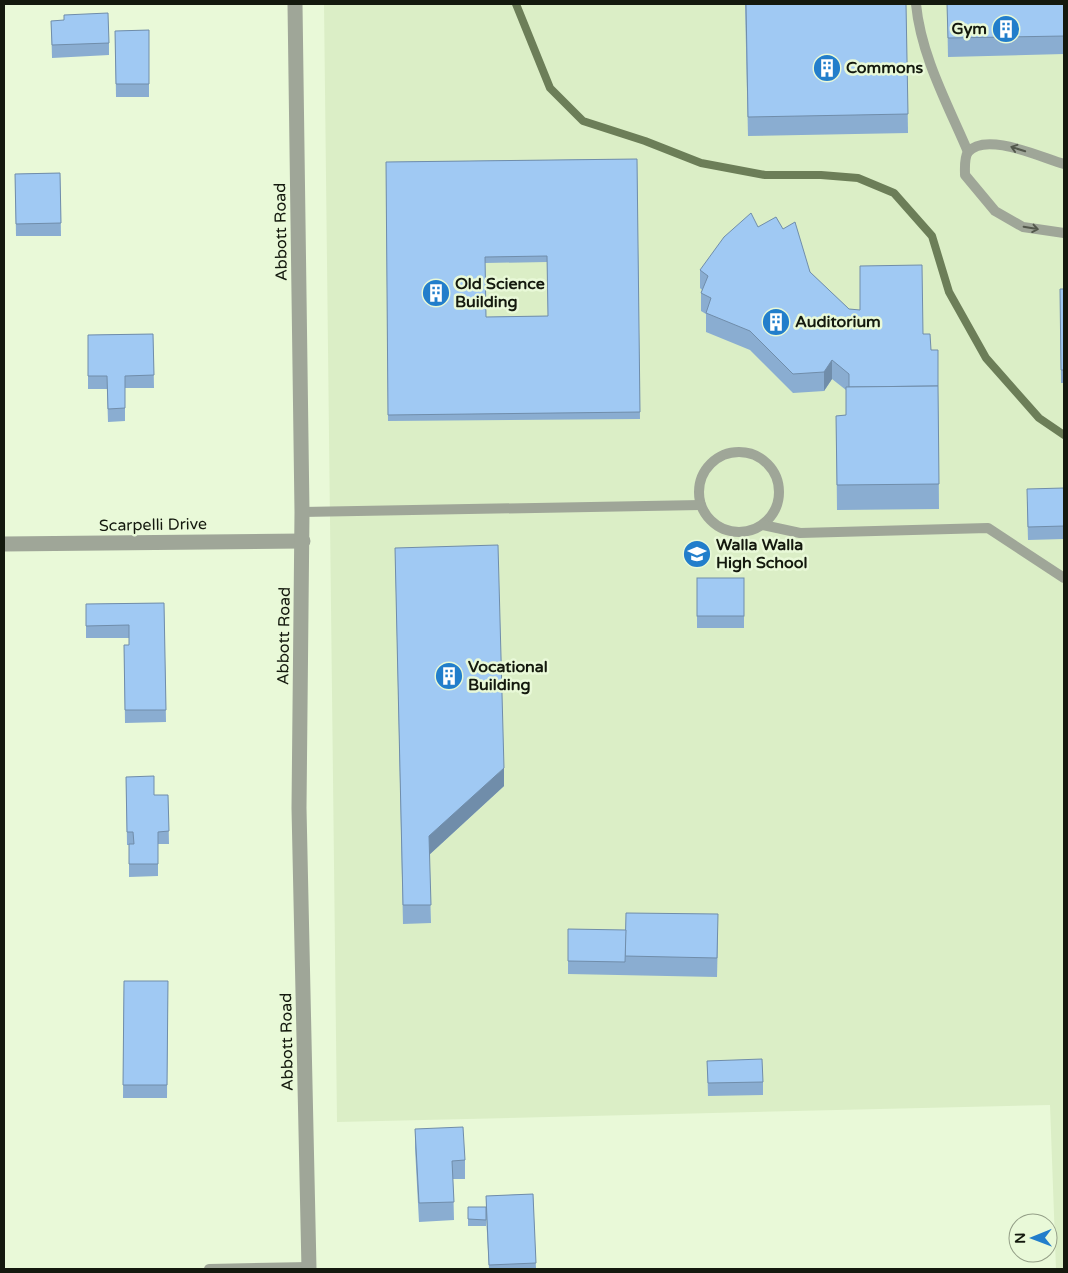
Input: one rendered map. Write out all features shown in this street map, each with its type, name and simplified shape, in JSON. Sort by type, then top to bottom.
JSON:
[{"type":"street","name":"Abbott Road","points":[[295,4],[303,540],[299,808],[309,1268]]},
{"type":"street","name":"Scarpelli Drive","points":[[4,544],[303,540]]},
{"type":"lane","points":[[916,4],[923,41],[932,68],[968,152],[965,161],[965,175],[995,211],[1023,227],[1064,233]]},
{"type":"lane","points":[[968,152],[980,146],[995,144],[1013,147],[1064,164]]},
{"type":"lane","points":[[739,452],[763,459],[772,468],[780,492],[778,504],[772,516],[763,525],[746,532],[727,531],[711,521],[701,505],[699,493],[701,480],[706,469],[715,460],[726,454],[739,452]]},
{"type":"lane","points":[[302,512],[701,505]]},
{"type":"lane","points":[[763,525],[800,533],[988,528],[1064,578]]},
{"type":"lane","points":[[210,1269],[309,1268]]},
{"type":"shaded area","name":"Walla Walla High School","points":[[324,4],[1064,4],[1064,1269],[1056,1269],[1056,1263],[1058,1263],[1058,1213],[1054,1213],[1050,1105],[337,1122]]},
{"type":"building","name":"Commons","points":[[746,4],[906,4],[908,114],[748,117]]},
{"type":"building","name":"Gym","points":[[947,4],[1064,4],[1064,36],[948,38]]},
{"type":"building","points":[[108,13],[109,43],[52,45],[51,21],[64,20],[64,15]]},
{"type":"building","points":[[149,30],[149,84],[116,84],[115,31]]},
{"type":"building","name":"Old Science Building","points":[[637,159],[640,412],[388,415],[386,162]],"holes":[[[547,256],[548,316],[486,317],[485,257]]]},
{"type":"building","points":[[60,173],[61,223],[16,224],[15,174]]},
{"type":"building","name":"Auditorium","points":[[751,213],[758,227],[776,217],[783,229],[795,222],[810,272],[849,309],[860,310],[860,266],[922,265],[923,334],[930,334],[931,350],[938,350],[938,386],[849,387],[849,374],[832,360],[824,372],[793,374],[750,331],[706,313],[711,298],[701,293],[708,276],[700,270],[724,237]]},
{"type":"building","points":[[1060,289],[1064,289],[1064,370],[1061,370]]},
{"type":"building","points":[[153,334],[154,375],[125,376],[125,408],[108,409],[107,376],[88,376],[88,335]]},
{"type":"building","points":[[938,386],[939,484],[837,485],[836,416],[846,415],[846,387]]},
{"type":"building","points":[[1064,488],[1064,526],[1028,527],[1027,489]]},
{"type":"building","name":"Vocational Building","points":[[498,545],[504,768],[429,836],[431,905],[403,905],[395,548]]},
{"type":"building","points":[[697,578],[744,578],[744,616],[697,616]]},
{"type":"building","points":[[164,603],[166,710],[125,710],[124,645],[129,645],[129,625],[86,626],[86,604]]},
{"type":"building","points":[[154,776],[154,795],[168,795],[169,831],[158,832],[158,864],[129,864],[129,844],[134,844],[133,832],[127,832],[126,777]]},
{"type":"building","points":[[626,913],[718,914],[717,958],[625,956]]},
{"type":"building","points":[[568,929],[626,930],[625,962],[568,961]]},
{"type":"building","points":[[124,981],[168,981],[167,1085],[123,1085]]},
{"type":"building","points":[[762,1059],[763,1082],[708,1083],[707,1061]]},
{"type":"building","points":[[463,1127],[465,1160],[452,1161],[454,1202],[419,1203],[415,1129]]},
{"type":"building","points":[[533,1194],[536,1263],[489,1265],[486,1196]]},
{"type":"building","points":[[468,1207],[486,1207],[486,1220],[468,1219]]},
{"type":"waterway","points":[[516,4],[550,88],[583,121],[645,141],[701,163],[765,175],[821,175],[858,178],[894,193],[932,236],[949,292],[986,358],[1039,418],[1064,435]]},
{"type":"place","name":"Gym","points":[[1006,29]]},
{"type":"place","name":"Commons","points":[[827,68]]},
{"type":"place","name":"Old Science Building","points":[[436,293]]},
{"type":"place","name":"Auditorium","points":[[776,322]]},
{"type":"place","name":"Walla Walla High School","points":[[697,554]]},
{"type":"place","name":"Vocational Building","points":[[449,676]]}]
